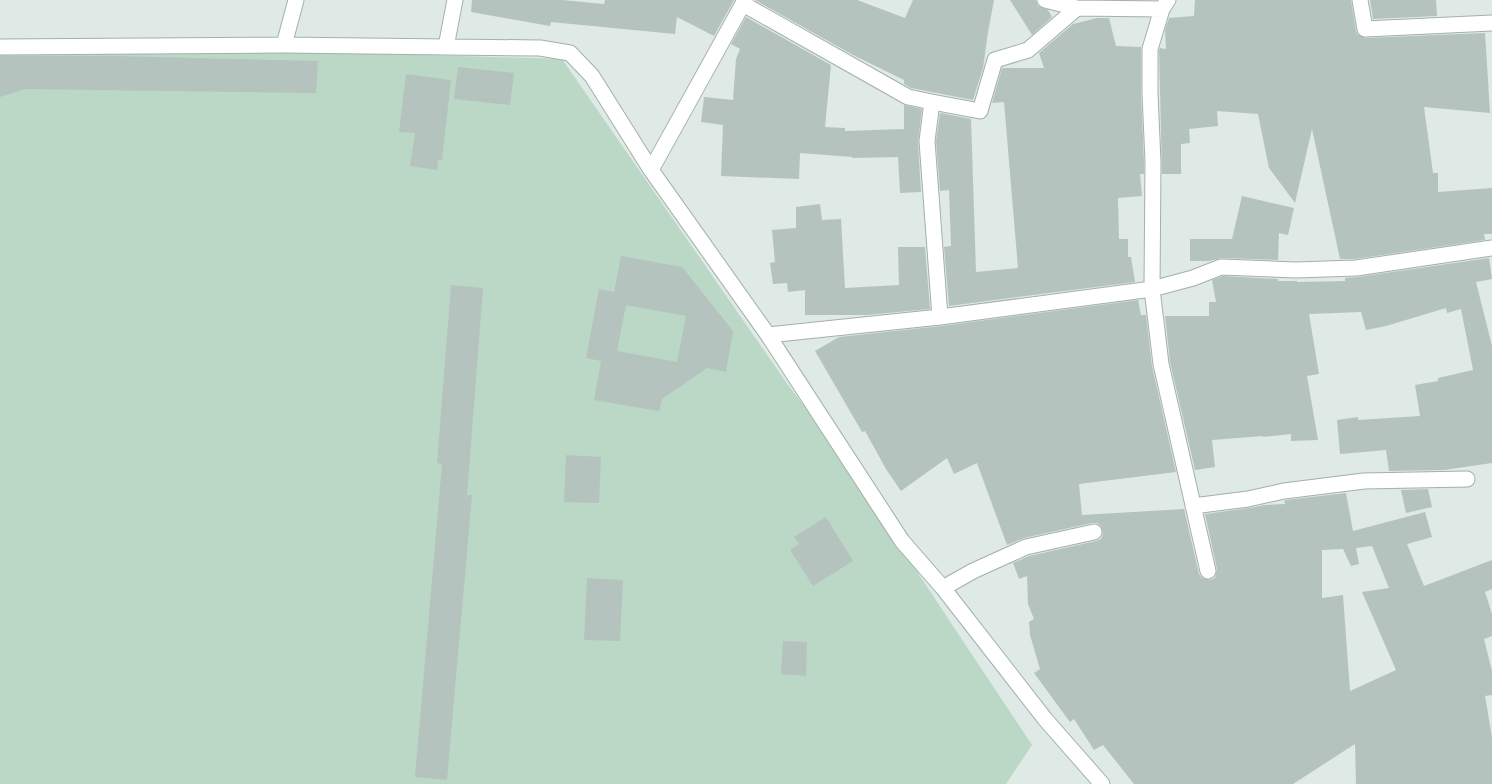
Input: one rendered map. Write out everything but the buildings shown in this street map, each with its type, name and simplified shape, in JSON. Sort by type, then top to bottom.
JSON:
[{"type":"street","points":[[284,45],[296,0]]},
{"type":"street","points":[[446,47],[456,0]]},
{"type":"street","points":[[1045,0],[1078,8],[1165,5],[1150,49],[1153,162],[1152,289],[1162,364],[1208,571]]},
{"type":"street","points":[[1360,0],[1365,29],[1492,23]]},
{"type":"street","points":[[651,170],[744,2],[908,96],[980,111],[995,60],[1028,50],[1078,8]]},
{"type":"street","points":[[0,47],[284,45],[540,48],[570,53],[592,76],[651,170],[768,335],[902,541],[943,588],[1046,719],[1102,784]]},
{"type":"street","points":[[932,102],[927,141],[940,317]]},
{"type":"street","points":[[768,335],[940,317],[1152,289],[1193,278],[1221,267],[1296,270],[1356,268],[1492,248]]},
{"type":"street","points":[[1193,506],[1248,499],[1284,491],[1364,481],[1468,479]]},
{"type":"street","points":[[943,588],[973,571],[1026,547],[1094,532]]},
{"type":"green space","points":[[0,52],[330,52],[562,59],[788,385],[825,433],[1032,745],[1006,784],[0,784]]}]
